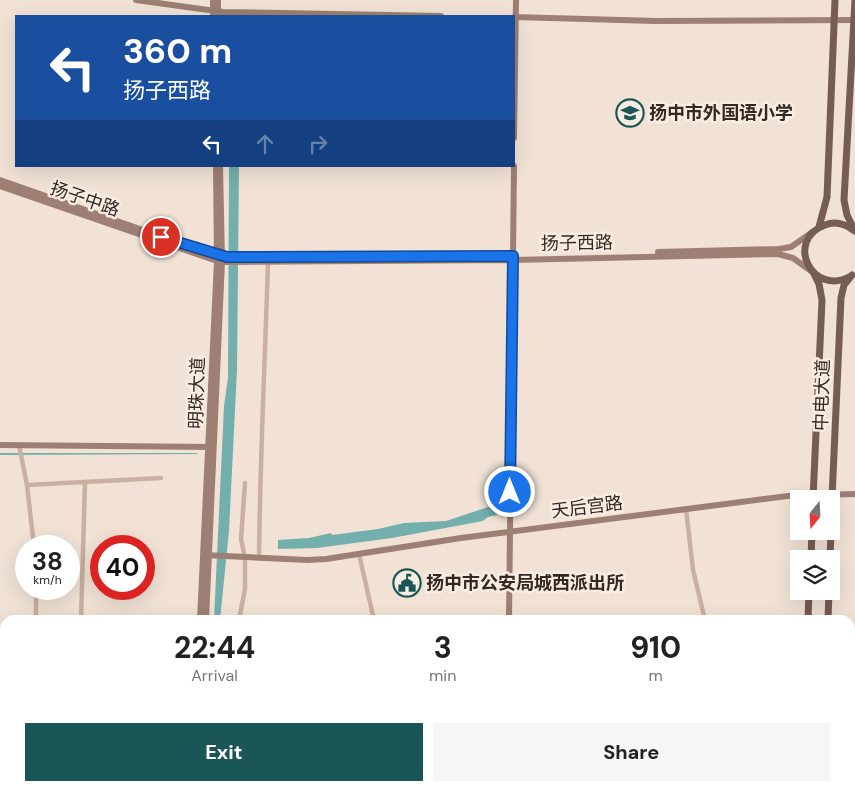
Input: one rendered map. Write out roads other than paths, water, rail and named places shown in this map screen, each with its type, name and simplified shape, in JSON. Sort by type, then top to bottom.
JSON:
[{"type":"main road","points":[[136,0],[217,13],[391,15]]},
{"type":"main road","points":[[213,0],[217,13]]},
{"type":"main road","points":[[217,13],[218,0]]},
{"type":"main road","points":[[514,15],[516,0]]},
{"type":"main road","points":[[819,227],[827,197],[836,0]]},
{"type":"main road","points":[[854,0],[844,200],[847,215],[855,231]]},
{"type":"main road","points":[[515,17],[656,21],[854,20]]},
{"type":"main road","name":"明珠大道","points":[[216,167],[222,259]]},
{"type":"main road","name":"明珠大道","points":[[206,615],[212,447],[222,259],[220,167]]},
{"type":"main road","points":[[509,615],[514,167]]},
{"type":"main road","name":"扬子中路","points":[[0,180],[222,259]]},
{"type":"main road","name":"扬子中路","points":[[0,186],[222,259]]},
{"type":"main road","points":[[812,232],[819,227],[838,223],[855,231]]},
{"type":"main road","name":"扬子西路","points":[[242,260],[513,258],[779,249],[791,246],[812,232]]},
{"type":"main road","name":"中电大道","points":[[812,232],[807,240],[805,257],[819,284],[822,300],[813,490]]},
{"type":"main road","name":"扬子西路","points":[[222,259],[268,262],[778,254],[793,258],[812,272]]},
{"type":"main road","points":[[812,272],[827,281],[836,282],[854,274]]},
{"type":"main road","name":"中电大道","points":[[832,490],[841,298],[844,285],[854,274]]},
{"type":"main road","points":[[0,445],[212,447]]},
{"type":"main road","name":"天后宫路","points":[[840,493],[855,494]]},
{"type":"main road","name":"天后宫路","points":[[209,556],[307,560],[686,509],[790,498]]},
{"type":"main road","name":"明珠大道","points":[[201,615],[209,556]]},
{"type":"main road","points":[[808,615],[809,600]]},
{"type":"main road","points":[[828,615],[829,600]]},
{"type":"street","points":[[259,558],[260,444],[265,369],[268,262]]},
{"type":"street","points":[[19,446],[27,485],[33,535]]},
{"type":"street","points":[[27,485],[160,478]]},
{"type":"street","points":[[81,615],[82,501],[85,482]]},
{"type":"street","points":[[240,615],[245,589],[245,558],[241,539],[245,483]]},
{"type":"street","points":[[686,509],[693,570],[704,615]]},
{"type":"street","points":[[359,554],[373,615]]},
{"type":"street","points":[[36,600],[36,615]]},
{"type":"street","points":[[0,631],[0,646]]},
{"type":"water","points":[[229,167],[239,167],[237,370],[229,531],[221,615],[214,615],[224,406],[228,378]]},
{"type":"water","points":[[0,453],[196,453],[198,454],[0,455]]},
{"type":"water","points":[[497,504],[497,515],[488,517],[483,521],[392,538],[317,548],[278,549],[278,540],[378,529],[404,523],[446,521]]},
{"type":"place","name":"扬中市外国语小学","points":[[630,113]]},
{"type":"place","name":"扬中市公安局城西派出所","points":[[407,583]]}]
